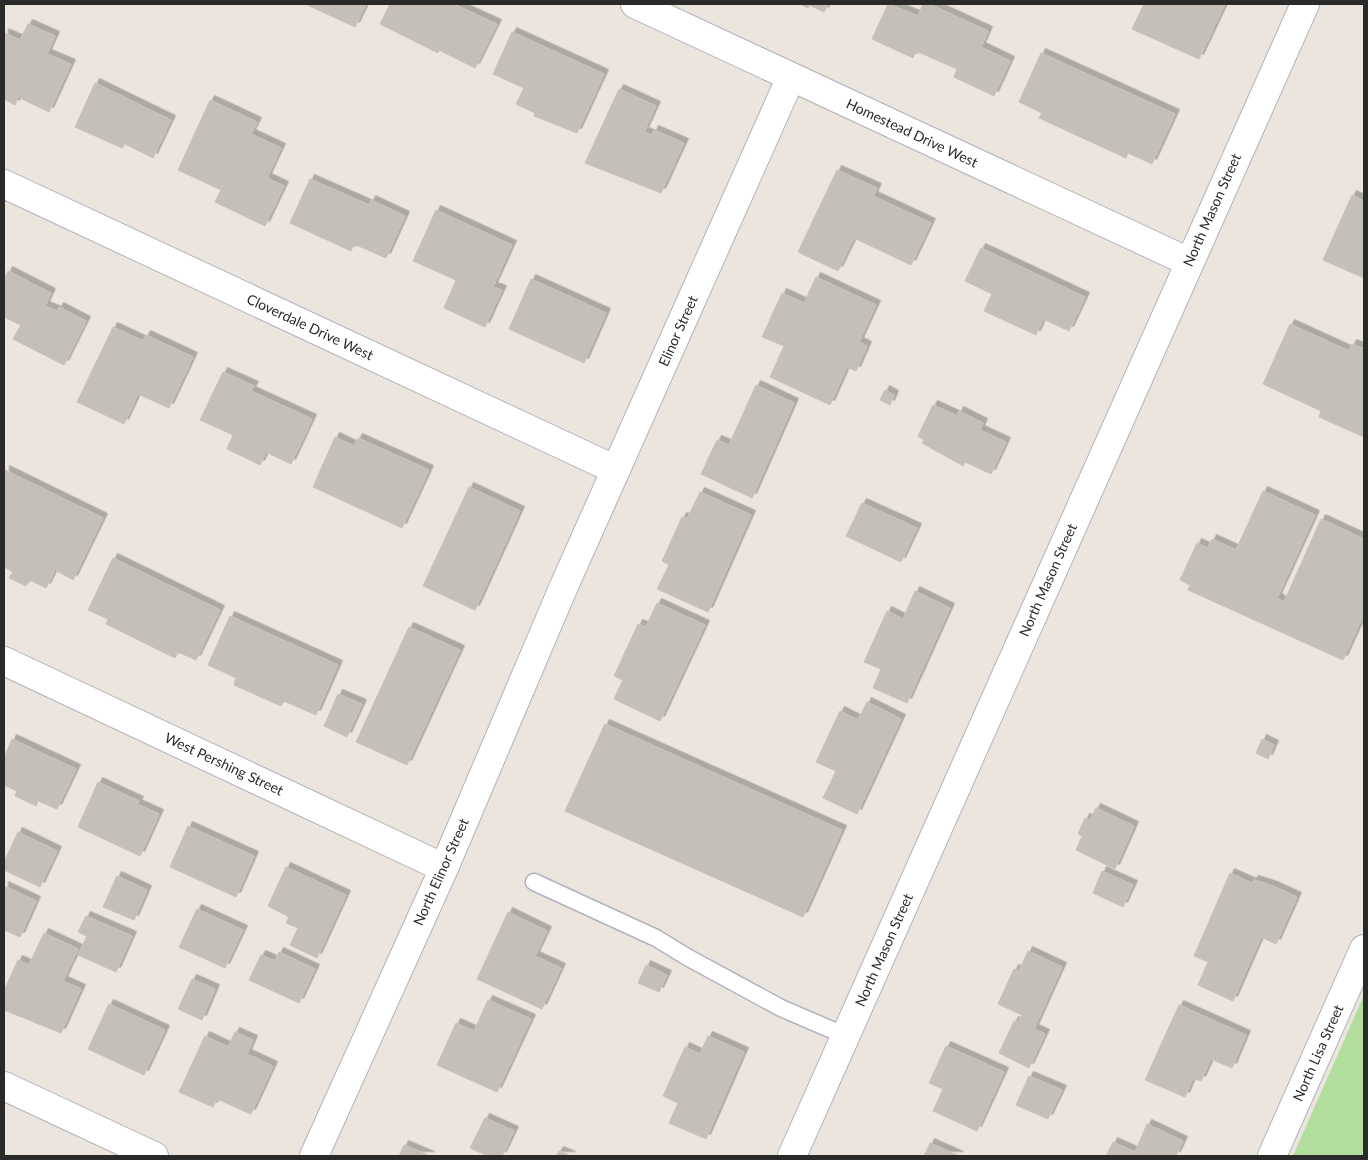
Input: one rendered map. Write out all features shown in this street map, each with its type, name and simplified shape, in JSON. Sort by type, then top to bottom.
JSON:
[{"type":"street","name":"Homestead Drive West","points":[[635,4],[1188,262]]},
{"type":"street","name":"North Mason Street","points":[[792,1156],[1188,262],[1305,4]]},
{"type":"street","name":"Elinor Street","points":[[564,586],[791,77]]},
{"type":"street","name":"Cloverdale Drive West","points":[[4,184],[616,470]]},
{"type":"street","name":"North Elinor Street","points":[[314,1156],[444,868],[564,586]]},
{"type":"street","name":"West Pershing Street","points":[[4,661],[444,868]]},
{"type":"street","name":"North Lisa Street","points":[[1272,1156],[1364,949]]},
{"type":"street","points":[[4,1086],[154,1156]]},
{"type":"lane","points":[[534,882],[656,938],[687,957],[782,1008],[846,1036]]},
{"type":"green space","points":[[1364,995],[1364,1156],[1293,1156]]},
{"type":"building","points":[[305,4],[366,4],[355,27]]},
{"type":"building","points":[[390,4],[453,4],[497,24],[475,68],[439,50],[438,53],[380,24]]},
{"type":"building","points":[[800,4],[828,4],[824,12],[809,5],[808,8]]},
{"type":"building","points":[[888,4],[918,16],[923,4],[929,4],[988,31],[981,47],[1010,61],[994,96],[954,77],[957,69],[916,51],[913,58],[872,39]]},
{"type":"building","points":[[1144,4],[1225,4],[1199,59],[1132,29]]},
{"type":"building","points":[[28,24],[55,36],[47,54],[71,64],[49,112],[18,97],[15,105],[4,99],[4,33],[20,40]]},
{"type":"building","points":[[512,32],[604,74],[577,133],[534,116],[535,113],[516,104],[524,88],[493,74]]},
{"type":"building","points":[[1041,53],[1175,114],[1152,164],[1128,153],[1126,158],[1039,118],[1042,113],[1019,102]]},
{"type":"building","points":[[95,83],[171,120],[153,158],[125,144],[122,148],[75,127]]},
{"type":"building","points":[[619,89],[656,106],[644,132],[652,135],[654,130],[684,143],[661,193],[585,163]]},
{"type":"building","points":[[210,100],[257,122],[251,134],[281,148],[267,178],[284,186],[265,226],[215,202],[221,190],[178,170]]},
{"type":"building","points":[[837,170],[877,188],[873,196],[931,223],[911,265],[854,238],[838,271],[798,252]]},
{"type":"building","points":[[310,179],[369,205],[371,200],[405,216],[386,258],[354,244],[351,251],[290,223]]},
{"type":"building","points":[[1352,195],[1364,201],[1364,278],[1323,260]]},
{"type":"building","points":[[436,210],[512,245],[493,287],[502,290],[485,327],[444,308],[456,280],[413,261]]},
{"type":"building","points":[[981,248],[1085,297],[1069,331],[1043,319],[1036,335],[984,311],[992,294],[965,281]]},
{"type":"building","points":[[8,271],[51,293],[45,306],[57,311],[59,307],[86,321],[64,365],[13,339],[21,325],[4,317],[4,280]]},
{"type":"building","points":[[816,277],[876,305],[859,342],[867,346],[856,371],[847,367],[830,405],[770,377],[784,346],[762,337],[782,293],[804,303]]},
{"type":"building","points":[[531,279],[606,313],[584,363],[509,329]]},
{"type":"building","points":[[1290,324],[1349,351],[1352,344],[1364,349],[1364,437],[1319,417],[1321,411],[1263,384]]},
{"type":"building","points":[[113,327],[143,341],[146,335],[193,357],[169,408],[138,394],[124,424],[77,402]]},
{"type":"building","points":[[223,372],[254,386],[251,391],[312,419],[291,464],[266,452],[260,465],[227,449],[233,435],[200,420]]},
{"type":"building","points":[[756,385],[794,403],[752,498],[701,474],[717,440],[729,445]]},
{"type":"building","points":[[885,390],[894,395],[890,405],[880,400]]},
{"type":"building","points":[[933,405],[957,416],[959,411],[983,423],[980,430],[1006,442],[991,474],[965,462],[963,466],[922,443],[924,440],[918,436]]},
{"type":"building","points":[[335,437],[354,446],[358,438],[429,470],[402,528],[313,487]]},
{"type":"building","points":[[5,470],[103,518],[73,580],[55,570],[46,588],[30,580],[26,586],[9,578],[13,572],[4,567]]},
{"type":"building","points":[[469,487],[520,511],[475,610],[423,586]]},
{"type":"building","points":[[1263,491],[1315,515],[1277,598],[1284,602],[1321,519],[1364,539],[1364,614],[1343,660],[1188,590],[1190,585],[1180,580],[1197,543],[1208,548],[1212,539],[1236,550]]},
{"type":"building","points":[[700,492],[751,515],[708,612],[657,589],[669,565],[662,561],[682,517],[687,519]]},
{"type":"building","points":[[862,503],[917,528],[901,562],[846,536]]},
{"type":"building","points":[[113,558],[220,610],[196,660],[178,652],[175,658],[106,624],[108,619],[88,610]]},
{"type":"building","points":[[915,591],[950,608],[907,703],[873,688],[881,669],[864,662],[887,611],[903,619]]},
{"type":"building","points":[[657,603],[705,625],[660,721],[614,699],[623,680],[614,676],[638,624],[646,627]]},
{"type":"building","points":[[230,616],[338,665],[316,715],[284,701],[281,706],[234,685],[236,678],[208,665]]},
{"type":"building","points":[[409,627],[460,650],[407,765],[356,742]]},
{"type":"building","points":[[338,694],[362,704],[347,737],[324,726]]},
{"type":"building","points":[[867,702],[901,719],[857,814],[823,798],[836,771],[816,762],[840,711],[858,720]]},
{"type":"building","points":[[605,724],[842,830],[803,917],[565,811]]},
{"type":"building","points":[[12,739],[76,769],[57,809],[38,801],[36,806],[15,796],[17,791],[4,785],[4,758]]},
{"type":"building","points":[[1262,739],[1274,745],[1268,759],[1256,753]]},
{"type":"building","points":[[98,782],[139,801],[137,804],[159,814],[140,856],[78,827]]},
{"type":"building","points":[[1096,808],[1134,826],[1115,869],[1076,850],[1082,836],[1078,834],[1085,818],[1090,820]]},
{"type":"building","points":[[188,826],[254,856],[236,897],[170,867]]},
{"type":"building","points":[[18,832],[57,851],[40,887],[4,870],[4,862]]},
{"type":"building","points":[[286,867],[346,895],[317,958],[290,945],[298,928],[286,923],[289,917],[268,906]]},
{"type":"building","points":[[1102,871],[1133,885],[1123,907],[1093,893]]},
{"type":"building","points":[[1230,873],[1252,883],[1254,880],[1273,886],[1297,897],[1276,944],[1261,937],[1233,1001],[1198,985],[1208,962],[1194,956]]},
{"type":"building","points":[[117,876],[147,890],[134,920],[103,907]]},
{"type":"building","points":[[4,886],[36,901],[20,937],[4,930]]},
{"type":"building","points":[[197,909],[243,930],[225,968],[179,947]]},
{"type":"building","points":[[508,912],[547,931],[535,956],[561,968],[542,1009],[477,979]]},
{"type":"building","points":[[86,916],[132,936],[116,972],[78,955],[87,936],[78,932]]},
{"type":"building","points":[[44,933],[78,949],[63,981],[81,989],[61,1033],[4,1010],[4,991],[18,960],[29,965]]},
{"type":"building","points":[[1028,951],[1062,967],[1034,1029],[1045,1034],[1029,1068],[999,1053],[1014,1021],[1018,1023],[1022,1015],[998,1004],[1014,969],[1019,971]]},
{"type":"building","points":[[279,952],[315,969],[299,1003],[249,980],[261,955],[275,961]]},
{"type":"building","points":[[646,965],[667,975],[659,992],[638,983]]},
{"type":"building","points":[[192,979],[215,989],[202,1020],[178,1009]]},
{"type":"building","points":[[488,1000],[531,1019],[497,1092],[437,1065],[456,1023],[474,1031]]},
{"type":"building","points":[[109,1004],[165,1030],[144,1075],[88,1049]]},
{"type":"building","points":[[1179,1005],[1246,1035],[1232,1068],[1211,1059],[1201,1081],[1193,1078],[1185,1097],[1145,1080]]},
{"type":"building","points":[[235,1032],[253,1040],[247,1054],[273,1066],[251,1114],[217,1099],[213,1107],[179,1092],[205,1036],[228,1047]]},
{"type":"building","points":[[708,1036],[744,1052],[706,1139],[669,1123],[678,1103],[663,1096],[685,1047],[700,1054]]},
{"type":"building","points":[[946,1046],[1004,1072],[977,1131],[933,1111],[943,1089],[929,1083]]},
{"type":"building","points":[[1029,1076],[1062,1090],[1048,1119],[1016,1105]]},
{"type":"building","points":[[485,1118],[514,1131],[502,1156],[488,1156],[470,1148]]},
{"type":"building","points":[[1147,1124],[1183,1141],[1176,1156],[1106,1156],[1113,1142],[1135,1152]]},
{"type":"building","points":[[930,1143],[959,1156],[924,1156]]},
{"type":"building","points":[[404,1145],[430,1156],[399,1156]]},
{"type":"building","points":[[559,1151],[571,1156],[556,1156]]}]
